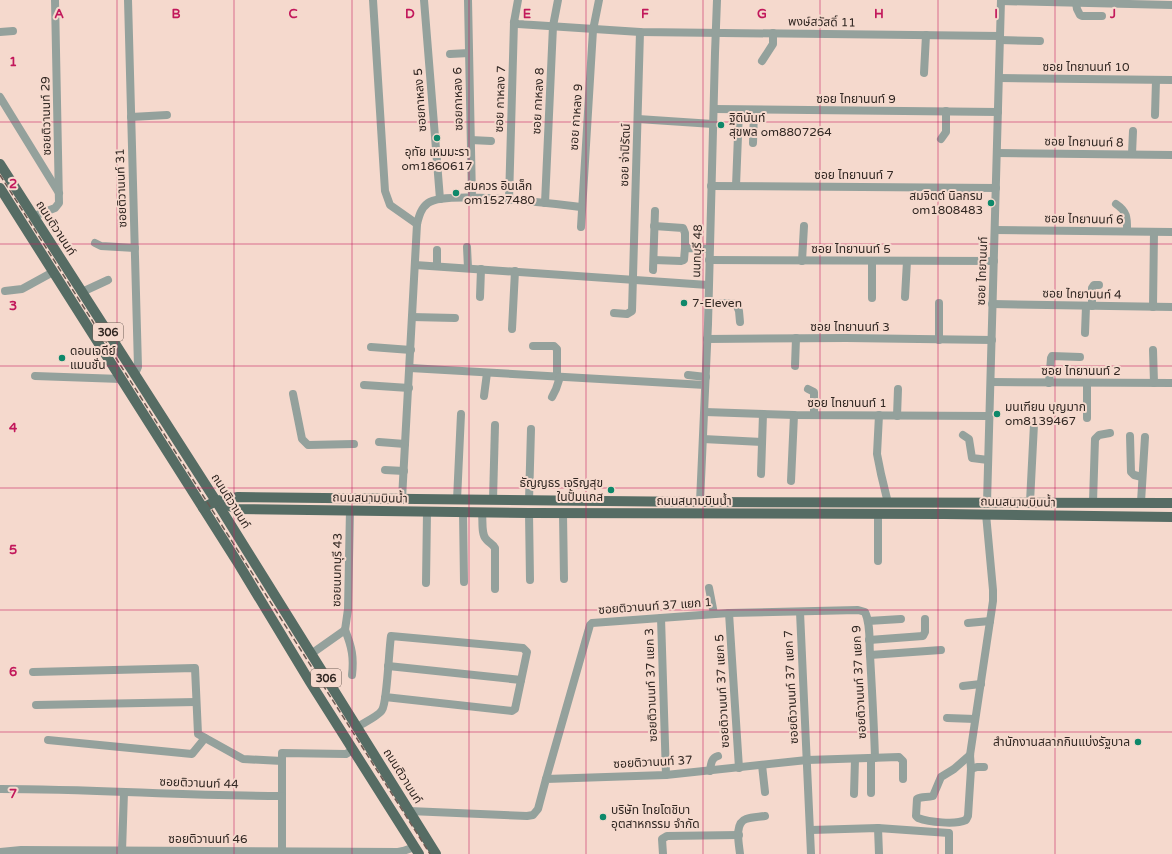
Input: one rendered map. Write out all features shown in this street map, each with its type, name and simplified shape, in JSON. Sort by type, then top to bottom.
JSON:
[{"type":"main road","name":"ถนนติวานนท์","points":[[0,164],[216,501],[436,854]]},
{"type":"main road","name":"306","points":[[0,188],[203,508],[417,851]]},
{"type":"main road","name":"ถนนสนามบินน้ำ","points":[[203,508],[216,501],[238,497],[529,501],[1172,503]]},
{"type":"main road","name":"ถนนสนามบินน้ำ","points":[[216,501],[238,508],[529,514],[986,514],[1172,517]]},
{"type":"main road","points":[[700,502],[700,514]]},
{"type":"main road","points":[[1116,502],[1121,517]]},
{"type":"main road","points":[[1121,517],[1127,502]]},
{"type":"main road","points":[[986,514],[987,503]]},
{"type":"main road","points":[[404,830],[417,822]]},
{"type":"street","name":"ซอยติวานนท์ 29","points":[[55,0],[60,194]]},
{"type":"street","name":"ซอยติวานนท์ 31","points":[[128,0],[138,367],[135,374]]},
{"type":"street","points":[[373,0],[385,191],[390,205],[417,224]]},
{"type":"street","name":"ซอยกาหลง 5","points":[[424,0],[440,199]]},
{"type":"street","name":"ซอยกาหลง 6","points":[[468,0],[472,198]]},
{"type":"street","name":"ซอย กาหลง 7","points":[[509,200],[514,22],[518,0]]},
{"type":"street","name":"ซอย กาหลง 8","points":[[544,203],[554,26],[558,0]]},
{"type":"street","name":"ซอย กาหลง 9","points":[[581,228],[593,30],[599,0]]},
{"type":"street","name":"นนทบุรี 48","points":[[700,502],[705,412],[717,0]]},
{"type":"street","points":[[1001,1],[1076,3],[1125,2],[1172,5]]},
{"type":"street","name":"ซอย ไทยานนท์","points":[[987,503],[1001,1]]},
{"type":"street","points":[[1076,3],[1080,15],[1102,16]]},
{"type":"street","name":"พงษ์สวัสดิ์ 11","points":[[514,22],[518,24],[593,30],[640,32],[926,35],[1000,38]]},
{"type":"street","points":[[0,32],[13,30]]},
{"type":"street","name":"ซอย จ่าปิรัตน์","points":[[614,313],[627,314],[632,311],[640,32]]},
{"type":"street","points":[[762,61],[773,44],[773,34]]},
{"type":"street","points":[[924,72],[926,35]]},
{"type":"street","points":[[1000,38],[1040,41]]},
{"type":"street","points":[[450,54],[469,53]]},
{"type":"street","name":"ซอย ไทยานนท์ 10","points":[[999,78],[1172,80]]},
{"type":"street","points":[[1155,115],[1156,80]]},
{"type":"street","points":[[0,97],[60,194],[59,203],[57,206],[34,216]]},
{"type":"street","name":"ซอย ไทยานนท์ 9","points":[[714,109],[998,112]]},
{"type":"street","points":[[736,186],[739,110]]},
{"type":"street","points":[[753,143],[754,110]]},
{"type":"street","points":[[940,139],[946,132],[946,111]]},
{"type":"street","points":[[131,117],[167,115]]},
{"type":"street","points":[[638,119],[714,124]]},
{"type":"street","points":[[1132,154],[1133,131]]},
{"type":"street","points":[[471,140],[491,141]]},
{"type":"street","name":"ซอย ไทยานนท์ 8","points":[[996,153],[1172,155]]},
{"type":"street","name":"ซอย ไทยานนท์ 7","points":[[711,186],[996,188]]},
{"type":"street","points":[[402,499],[417,224],[420,211],[428,202],[440,199],[472,198],[582,207]]},
{"type":"street","points":[[1116,204],[1125,211],[1127,231]]},
{"type":"street","points":[[653,270],[655,211]]},
{"type":"street","points":[[654,226],[683,228],[685,233],[684,260],[654,260]]},
{"type":"street","points":[[802,261],[804,226]]},
{"type":"street","name":"ซอย ไทยานนท์ 6","points":[[995,230],[1172,232]]},
{"type":"street","points":[[1153,307],[1154,232]]},
{"type":"street","points":[[95,243],[101,246],[135,248]]},
{"type":"street","points":[[467,247],[468,268]]},
{"type":"street","points":[[685,248],[709,249]]},
{"type":"street","points":[[437,250],[437,266]]},
{"type":"street","name":"ซอย ไทยานนท์ 5","points":[[709,260],[994,261]]},
{"type":"street","points":[[872,261],[872,298]]},
{"type":"street","points":[[905,297],[907,261]]},
{"type":"street","points":[[415,265],[708,284]]},
{"type":"street","points":[[480,297],[481,269]]},
{"type":"street","points":[[512,329],[515,271]]},
{"type":"street","points":[[5,291],[22,288],[53,272]]},
{"type":"street","points":[[82,292],[108,280]]},
{"type":"street","points":[[1085,333],[1092,288],[1094,285],[1100,285]]},
{"type":"street","points":[[939,303],[939,340]]},
{"type":"street","points":[[708,304],[736,304],[739,311],[740,322]]},
{"type":"street","name":"ซอย ไทยานนท์ 4","points":[[992,304],[1172,307]]},
{"type":"street","points":[[412,317],[454,318]]},
{"type":"street","name":"ซอย ไทยานนท์ 3","points":[[707,338],[992,340]]},
{"type":"street","points":[[795,366],[796,338]]},
{"type":"street","points":[[533,346],[554,346],[556,349],[558,377],[556,389],[552,397]]},
{"type":"street","points":[[371,347],[411,350]]},
{"type":"street","points":[[1153,350],[1154,383]]},
{"type":"street","points":[[1049,383],[1052,356],[1080,357]]},
{"type":"street","points":[[410,368],[558,377],[705,381]]},
{"type":"street","points":[[484,396],[486,373]]},
{"type":"street","points":[[688,375],[705,381]]},
{"type":"street","points":[[34,376],[121,379]]},
{"type":"street","name":"ซอย ไทยานนท์ 2","points":[[991,382],[1172,383]]},
{"type":"street","points":[[1087,383],[1087,418]]},
{"type":"street","points":[[364,385],[409,388]]},
{"type":"street","points":[[808,389],[814,392],[814,415]]},
{"type":"street","points":[[897,416],[898,390]]},
{"type":"street","points":[[293,394],[294,404],[304,443],[308,445],[354,444]]},
{"type":"street","name":"ซอย ไทยานนท์ 1","points":[[705,412],[794,415],[990,416]]},
{"type":"street","points":[[457,500],[461,414]]},
{"type":"street","points":[[761,474],[763,414]]},
{"type":"street","points":[[791,481],[794,415]]},
{"type":"street","points":[[878,415],[877,454],[880,474],[888,503]]},
{"type":"street","points":[[1030,502],[1034,424]]},
{"type":"street","points":[[494,500],[495,425]]},
{"type":"street","points":[[529,501],[531,429]]},
{"type":"street","points":[[1093,502],[1095,439],[1099,435],[1110,433]]},
{"type":"street","points":[[962,435],[970,439],[972,458],[988,460]]},
{"type":"street","points":[[1130,436],[1131,472],[1134,475],[1142,477]]},
{"type":"street","points":[[1141,502],[1145,437]]},
{"type":"street","points":[[703,439],[762,442]]},
{"type":"street","points":[[379,442],[405,444]]},
{"type":"street","points":[[385,470],[404,471]]},
{"type":"street","name":"ซอยนนทบุรี 43","points":[[345,630],[348,609],[350,510]]},
{"type":"street","points":[[426,583],[427,512]]},
{"type":"street","points":[[463,512],[464,582]]},
{"type":"street","points":[[482,513],[484,536],[495,548],[495,589]]},
{"type":"street","points":[[529,514],[530,580]]},
{"type":"street","points":[[563,514],[564,579]]},
{"type":"street","points":[[878,514],[878,561]]},
{"type":"street","points":[[970,755],[954,769],[941,777],[933,796],[921,797],[917,799],[916,816],[920,819],[940,822],[961,822],[966,820],[968,816],[971,769],[970,755],[990,622],[993,590],[986,514]]},
{"type":"street","points":[[709,588],[714,614]]},
{"type":"street","name":"ซอยติวานนท์ 37 แยก 1","points":[[546,779],[590,625],[592,623],[729,613],[858,610]]},
{"type":"street","name":"ซอยติวานนท์ 37 แยก 9","points":[[858,610],[865,612],[868,621],[870,640],[873,758],[871,793]]},
{"type":"street","name":"ซอยติวานนท์ 37 แยก 7","points":[[800,612],[811,854]]},
{"type":"street","name":"ซอยติวานนท์ 37 แยก 5","points":[[729,613],[738,768]]},
{"type":"street","name":"ซอยติวานนท์ 37 แยก 3","points":[[661,618],[666,775]]},
{"type":"street","points":[[868,621],[901,619]]},
{"type":"street","points":[[870,640],[923,636],[925,632],[925,619]]},
{"type":"street","points":[[968,623],[990,622]]},
{"type":"street","points":[[311,654],[345,630],[354,660],[352,675]]},
{"type":"street","points":[[357,727],[382,711],[385,697],[391,636],[523,648],[527,652],[514,709],[512,711],[385,697]]},
{"type":"street","points":[[870,654],[941,650]]},
{"type":"street","points":[[388,666],[521,680]]},
{"type":"street","points":[[33,672],[195,668],[198,734],[243,759],[282,760]]},
{"type":"street","points":[[963,686],[980,684]]},
{"type":"street","points":[[36,705],[196,702]]},
{"type":"street","points":[[947,718],[975,719]]},
{"type":"street","points":[[48,740],[192,754],[205,738]]},
{"type":"street","points":[[282,851],[282,753],[346,754],[353,750]]},
{"type":"street","points":[[710,771],[712,759],[718,756]]},
{"type":"street","name":"ซอยติวานนท์ 37","points":[[546,779],[666,775],[807,760],[899,757],[903,762],[903,779]]},
{"type":"street","points":[[854,794],[855,759]]},
{"type":"street","points":[[762,765],[765,792]]},
{"type":"street","points":[[971,769],[984,767]]},
{"type":"street","points":[[410,811],[533,815],[538,809],[546,779]]},
{"type":"street","name":"ซอยติวานนท์ 44","points":[[0,789],[282,796]]},
{"type":"street","points":[[122,851],[124,792]]},
{"type":"street","points":[[740,854],[739,826],[741,822],[746,819],[765,816]]},
{"type":"street","points":[[811,830],[878,828],[949,833],[949,854]]},
{"type":"street","points":[[878,828],[879,854]]},
{"type":"street","points":[[663,854],[662,840],[667,836],[739,835]]},
{"type":"street","name":"ซอยติวานนท์ 46","points":[[0,852],[21,850],[165,852],[282,851],[371,853],[417,851]]},
{"type":"railway","points":[[0,175],[430,854]]},
{"type":"place","name":"ฐิตินันท์ สุขพล om8807264","points":[[721,125]]},
{"type":"place","name":"อุทัย เหมมะรา om1860617","points":[[437,138]]},
{"type":"place","name":"สมควร อินเล็ก om1527480","points":[[456,193]]},
{"type":"place","name":"สมจิตต์ นิลกรม om1808483","points":[[991,203]]},
{"type":"place","name":"7-Eleven","points":[[684,303]]},
{"type":"place","name":"ดอนเจดีย์ แมนชั่น","points":[[62,358]]},
{"type":"place","name":"มนเฑียน บุญมาก om8139467","points":[[997,414]]},
{"type":"place","name":"ธัญญธร เจริญสุข ในปั้มแกส","points":[[611,490]]},
{"type":"place","name":"สำนักงานสลากกินแบ่งรัฐบาล","points":[[1138,742]]},
{"type":"place","name":"บริษัท ไทยโตชิบา อุตสาหกรรม จำกัด","points":[[603,817]]}]
